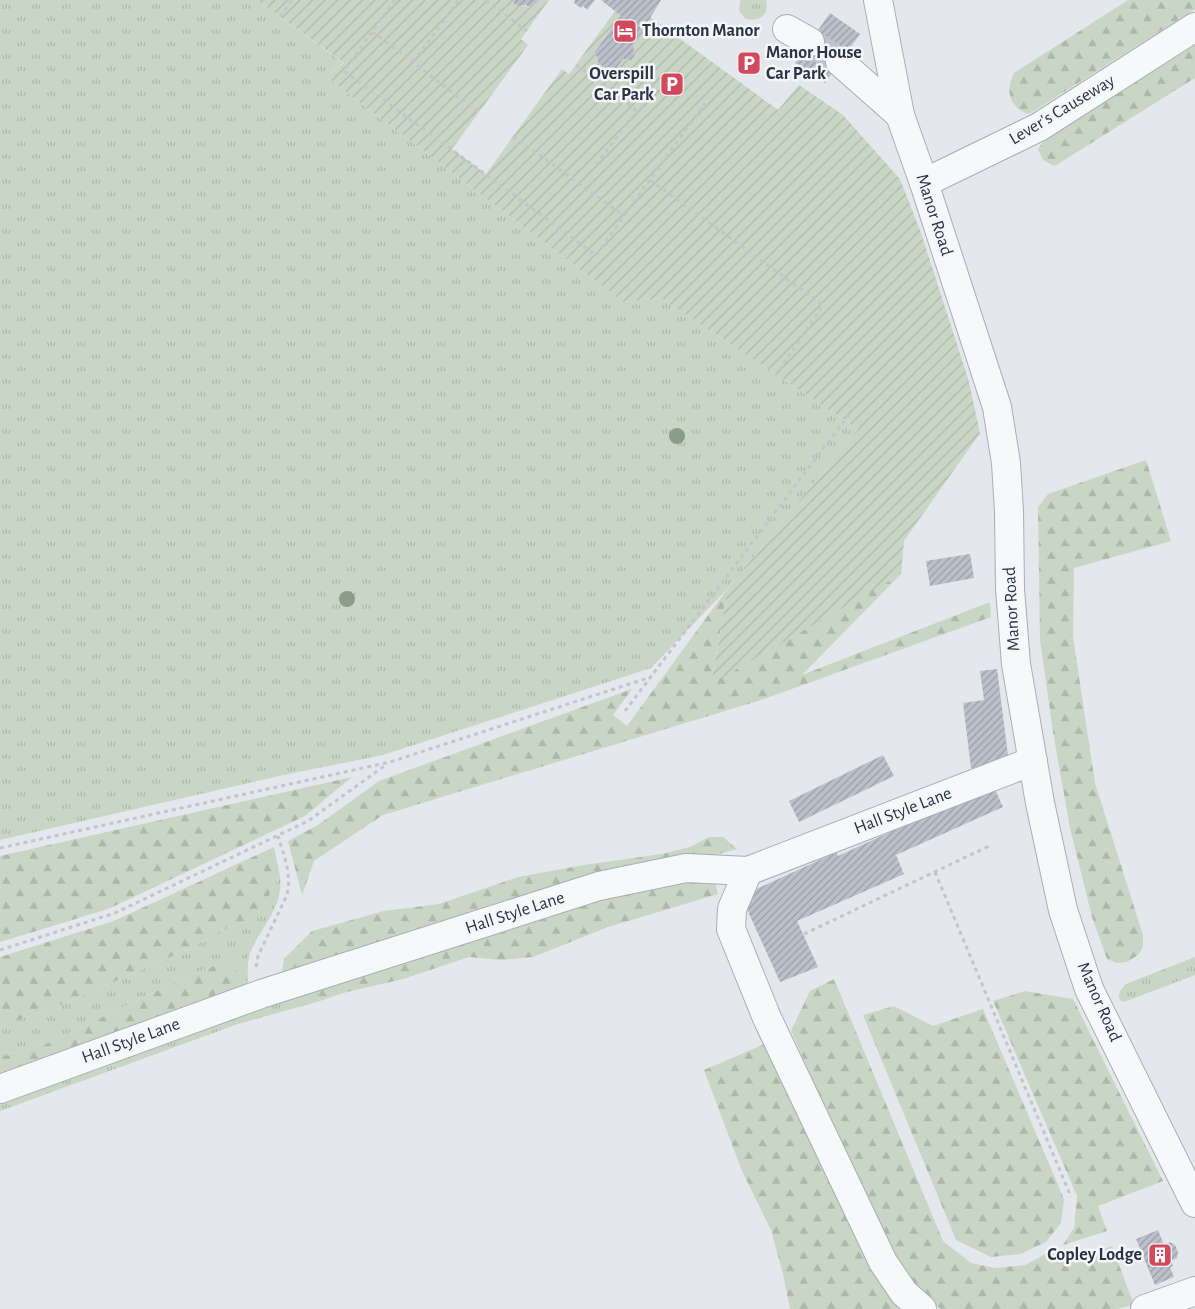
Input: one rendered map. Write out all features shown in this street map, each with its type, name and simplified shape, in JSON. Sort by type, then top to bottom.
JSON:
[{"type":"street","name":"Manor Road","points":[[878,0],[900,115],[924,183],[996,407],[1006,463],[1010,589],[1016,664],[1040,803],[1063,910],[1089,989],[1195,1203]]},
{"type":"street","name":"Lever's Causeway","points":[[924,183],[1039,127],[1195,27]]},
{"type":"street","points":[[787,28],[810,42]]},
{"type":"street","points":[[840,62],[900,115]]},
{"type":"street","name":"Hall Style Lane","points":[[0,1089],[261,994],[599,886],[686,868],[748,871],[1033,761]]},
{"type":"street","points":[[748,871],[732,909],[731,929],[767,1018],[883,1262],[904,1293],[922,1309]]},
{"type":"street","points":[[1145,1309],[1195,1291]]},
{"type":"path","points":[[280,17],[292,0]]},
{"type":"path","points":[[395,0],[344,71],[596,255],[705,103]]},
{"type":"path","points":[[413,62],[459,0]]},
{"type":"path","points":[[486,0],[527,31]]},
{"type":"path","points":[[372,32],[479,113]]},
{"type":"path","points":[[576,65],[638,112]]},
{"type":"path","points":[[596,165],[653,94]]},
{"type":"path","points":[[513,136],[624,216]]},
{"type":"path","points":[[650,180],[823,305],[776,375]]},
{"type":"path","points":[[625,711],[851,412]]},
{"type":"path","points":[[0,848],[390,762],[651,676]]},
{"type":"path","points":[[0,950],[115,913],[278,836],[308,821],[390,762]]},
{"type":"path","points":[[261,994],[256,968],[258,956],[290,887],[289,875],[278,836]]},
{"type":"path","points":[[804,934],[989,846]]},
{"type":"path","points":[[935,872],[1071,1197]]},
{"type":"green space","points":[[0,0],[257,0],[343,63],[326,77],[623,302],[661,298],[858,429],[728,588],[651,668],[383,755],[288,774],[0,840]]},
{"type":"green space","points":[[257,0],[513,0],[514,4],[531,8],[537,0],[549,0],[521,39],[528,45],[452,149],[486,174],[562,69],[569,74],[615,11],[621,16],[594,53],[597,56],[598,62],[605,68],[611,67],[615,70],[623,59],[631,60],[635,55],[633,46],[650,17],[778,110],[799,85],[843,115],[900,179],[921,233],[969,382],[980,433],[904,541],[901,574],[711,684],[728,588],[858,429],[661,298],[623,302],[326,77],[344,63]]},
{"type":"green space","points":[[740,0],[766,0],[767,9],[760,18],[746,19],[739,11]]},
{"type":"green space","points":[[1128,0],[1195,0],[1195,9],[1029,114],[1017,108],[1013,103],[1010,92],[1014,73]]},
{"type":"green space","points":[[1195,42],[1195,78],[1058,164],[1054,166],[1043,160],[1038,149],[1051,134]]},
{"type":"green space","points":[[1146,460],[1171,541],[1074,568],[1073,637],[1095,783],[1143,935],[1143,947],[1138,955],[1127,962],[1117,963],[1107,959],[1092,917],[1070,828],[1053,732],[1040,639],[1038,507],[1048,494]]},
{"type":"green space","points":[[901,574],[802,675],[990,602],[991,617],[761,700],[383,815],[314,861],[302,895],[288,841],[318,825],[379,781],[632,689],[613,715],[627,726],[728,588],[711,683]]},
{"type":"green space","points":[[352,777],[305,816],[108,909],[0,942],[0,856]]},
{"type":"green space","points":[[709,837],[723,837],[737,849],[281,977],[284,959],[312,931],[384,911],[439,904],[518,877],[662,854],[690,847]]},
{"type":"green space","points":[[274,847],[280,876],[264,906],[250,921],[222,930],[193,947],[65,1003],[0,1027],[0,957],[114,921]]},
{"type":"green space","points":[[280,876],[280,888],[275,908],[249,956],[248,984],[232,964],[218,964],[154,992],[49,1043],[0,1057],[0,1027],[65,1003],[193,947],[222,930],[250,921],[264,906]]},
{"type":"green space","points":[[685,880],[715,883],[718,894],[608,927],[533,957],[501,960],[469,957],[403,979],[343,993],[320,1001],[316,986],[600,897]]},
{"type":"green space","points":[[1195,957],[1195,975],[1124,1002],[1120,1000],[1119,993],[1126,984]]},
{"type":"green space","points":[[218,964],[232,964],[248,984],[0,1076],[0,1057],[49,1043],[154,992]]},
{"type":"green space","points":[[834,979],[943,1241],[971,1263],[995,1268],[1025,1265],[1049,1252],[1069,1262],[1112,1246],[1134,1305],[1117,1309],[941,1309],[919,1291],[889,1252],[791,1031],[810,991]]},
{"type":"green space","points":[[316,986],[320,1001],[238,1024],[0,1111],[0,1099]]},
{"type":"green space","points":[[1025,991],[1073,999],[1163,1181],[1098,1206],[1107,1231],[1063,1245],[1074,1228],[1077,1196],[993,1001]]},
{"type":"green space","points":[[894,1006],[933,1026],[983,1009],[1064,1199],[1061,1223],[1046,1242],[1020,1254],[991,1257],[956,1240],[863,1015]]},
{"type":"green space","points":[[769,1042],[903,1309],[790,1309],[771,1230],[742,1171],[704,1070]]},
{"type":"building","points":[[513,0],[537,0],[531,8],[526,5],[519,6],[514,4]]},
{"type":"building","name":"Thornton Manor","points":[[574,0],[595,0],[587,10],[583,6],[581,8],[574,3]]},
{"type":"building","name":"Thornton Manor","points":[[601,0],[661,0],[633,46],[635,55],[631,60],[623,59],[615,70],[611,67],[605,68],[598,62],[597,56],[594,53],[621,16]]},
{"type":"building","points":[[830,13],[860,34],[825,83],[795,63]]},
{"type":"building","points":[[970,554],[974,578],[930,586],[926,561]]},
{"type":"building","points":[[997,669],[1009,763],[971,768],[963,703],[984,700],[980,671]]},
{"type":"building","points":[[883,755],[894,776],[799,822],[789,801]]},
{"type":"building","points":[[993,785],[1003,807],[896,855],[904,874],[797,921],[818,967],[780,982],[741,896],[837,852],[838,856]]},
{"type":"building","name":"Copley Lodge","points":[[1158,1230],[1164,1245],[1170,1242],[1175,1245],[1178,1252],[1177,1258],[1171,1261],[1173,1266],[1170,1267],[1174,1277],[1155,1285],[1136,1239]]},
{"type":"tunnel","points":[[810,42],[840,62]]},
{"type":"place","name":"Thornton Manor","points":[[625,31]]},
{"type":"place","name":"Manor House Car Park","points":[[749,63]]},
{"type":"place","name":"Overspill Car Park","points":[[672,84]]},
{"type":"place","name":"Copley Lodge","points":[[1160,1255]]}]
